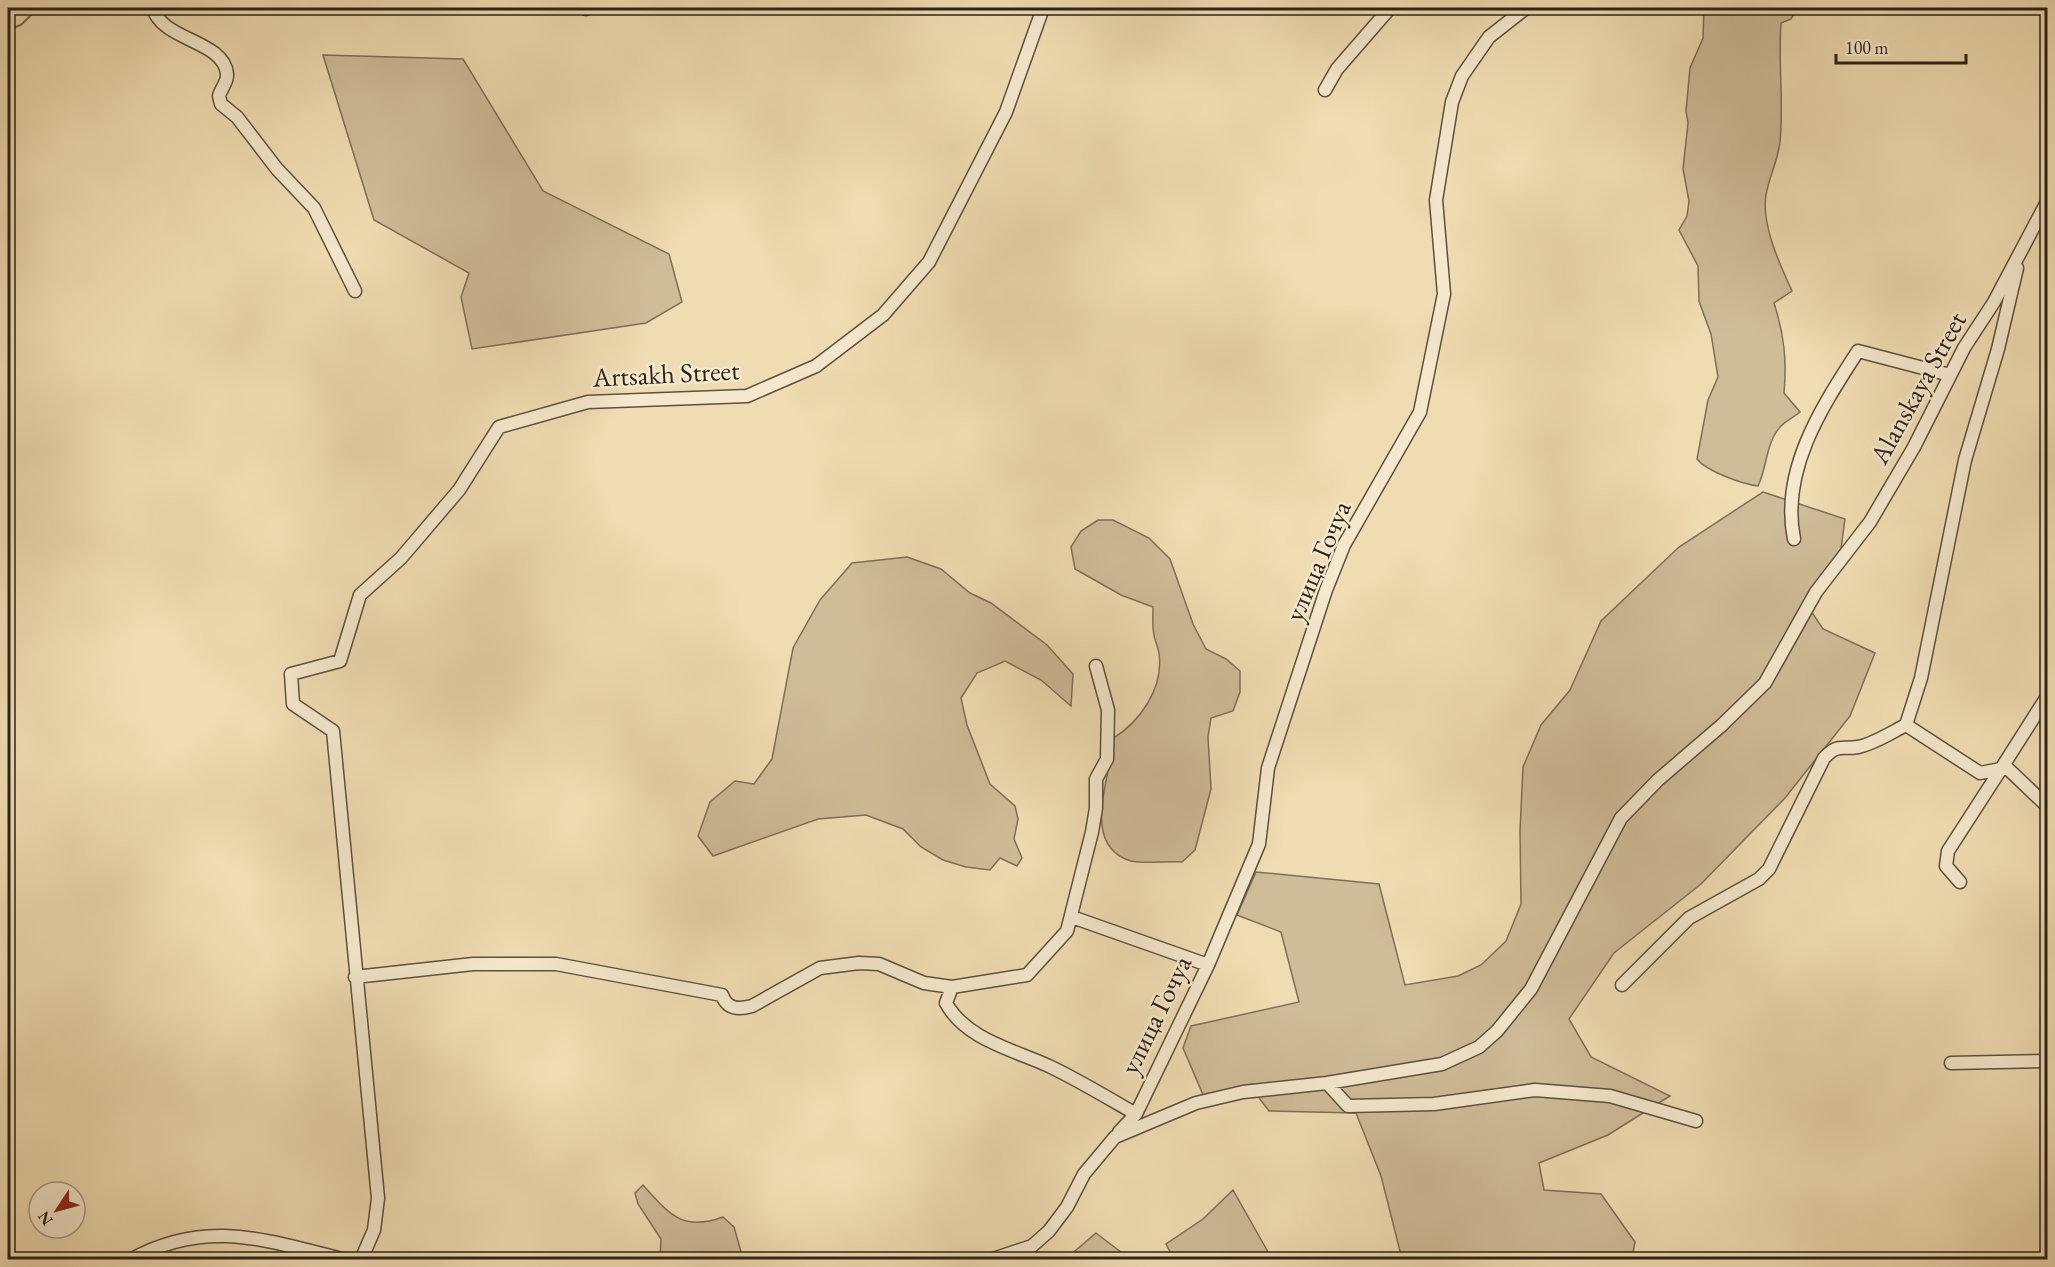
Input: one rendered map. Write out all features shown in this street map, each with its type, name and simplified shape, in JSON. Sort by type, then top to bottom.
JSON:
[{"type":"street","points":[[153,8],[158,19],[168,29],[210,51],[225,66],[227,81],[219,96],[221,104],[237,117],[277,169],[314,208],[355,291]]},
{"type":"street","name":"Artsakh Street","points":[[355,977],[333,731],[293,704],[291,674],[340,661],[360,595],[401,558],[459,490],[500,427],[588,402],[747,396],[816,366],[883,315],[929,262],[1006,112],[1043,8]]},
{"type":"street","points":[[1325,90],[1337,69],[1390,8]]},
{"type":"street","name":"улица Гочуа","points":[[990,1260],[1016,1255],[1032,1246],[1049,1231],[1067,1207],[1084,1174],[1136,1114],[1208,965],[1259,844],[1268,768],[1326,590],[1344,545],[1420,412],[1444,294],[1436,200],[1452,102],[1462,76],[1489,37],[1526,8]]},
{"type":"street","name":"Alanskaya Street","points":[[1115,1137],[1196,1103],[1243,1092],[1327,1083],[1442,1064],[1479,1047],[1497,1031],[1531,988],[1621,818],[1658,780],[1722,725],[1765,683],[1816,592],[1870,522],[1914,447],[1950,375],[2020,254],[2048,200]]},
{"type":"street","points":[[1622,985],[1689,918],[1759,879],[1769,869],[1824,758],[1832,750],[1842,746],[1858,747],[1906,725],[1921,678],[1965,460],[1998,349],[2020,254]]},
{"type":"street","points":[[1794,539],[1790,522],[1792,486],[1803,451],[1828,398],[1858,351],[1950,375]]},
{"type":"street","points":[[361,1260],[374,1230],[378,1198],[355,977],[473,964],[556,964],[722,995],[724,1002],[731,1007],[741,1009],[752,1006],[820,968],[859,963],[879,964],[924,983],[952,987],[1010,980],[1027,975],[1059,942],[1072,916],[1096,808],[1096,778],[1107,759],[1108,710],[1096,666]]},
{"type":"street","points":[[1959,882],[1946,866],[1948,851],[2048,695]]},
{"type":"street","points":[[1906,725],[1980,773],[2002,767]]},
{"type":"street","points":[[2002,767],[2048,807]]},
{"type":"street","points":[[1072,916],[1208,965]]},
{"type":"street","points":[[952,987],[946,1003],[963,1024],[988,1039],[1051,1067],[1136,1114]]},
{"type":"street","points":[[1951,1063],[2048,1061]]},
{"type":"street","points":[[1327,1083],[1348,1106],[1434,1104],[1535,1090],[1610,1096],[1696,1121]]},
{"type":"street","points":[[130,1260],[179,1239],[215,1234],[247,1237],[347,1260]]},
{"type":"shaded area","points":[[1704,8],[1798,8],[1791,19],[1781,23],[1780,142],[1767,188],[1765,206],[1773,244],[1792,291],[1774,303],[1784,347],[1784,393],[1800,412],[1783,424],[1772,439],[1758,486],[1725,476],[1708,468],[1697,459],[1708,400],[1718,377],[1711,334],[1699,301],[1698,266],[1679,230],[1687,216],[1689,201],[1683,169],[1688,123],[1686,111],[1690,68],[1703,38]]},
{"type":"shaded area","points":[[323,55],[463,59],[543,191],[669,254],[682,302],[646,323],[472,349],[461,297],[469,273],[374,220]]},
{"type":"shaded area","points":[[1763,492],[1845,519],[1841,549],[1805,602],[1823,629],[1875,653],[1850,716],[1785,798],[1701,884],[1614,953],[1569,1019],[1591,1057],[1670,1096],[1608,1135],[1539,1163],[1544,1190],[1601,1194],[1635,1242],[1632,1259],[1402,1259],[1381,1176],[1356,1113],[1269,1111],[1256,1094],[1253,1084],[1204,1097],[1183,1048],[1191,1026],[1299,1002],[1281,932],[1237,915],[1256,872],[1379,884],[1405,985],[1458,976],[1481,965],[1506,941],[1521,904],[1520,831],[1523,767],[1541,725],[1570,690],[1601,621],[1679,547]]},
{"type":"shaded area","points":[[1098,520],[1113,520],[1149,538],[1170,559],[1193,624],[1206,649],[1226,659],[1240,671],[1240,692],[1233,711],[1211,718],[1208,737],[1211,789],[1195,850],[1182,862],[1131,861],[1115,853],[1106,840],[1102,825],[1104,789],[1112,739],[1132,723],[1148,703],[1158,679],[1160,666],[1153,632],[1153,607],[1121,595],[1075,569],[1071,547],[1081,531]]},
{"type":"shaded area","points":[[907,557],[941,569],[970,593],[991,603],[1047,645],[1073,674],[1071,706],[1041,680],[1005,661],[977,673],[961,698],[967,725],[990,784],[1015,806],[1018,819],[1014,839],[1022,858],[1017,866],[1000,858],[990,870],[966,867],[943,860],[921,847],[903,829],[866,815],[818,819],[713,856],[698,836],[710,802],[735,781],[754,784],[772,759],[793,648],[820,600],[852,563]]},
{"type":"shaded area","points":[[643,1185],[677,1218],[697,1222],[723,1217],[734,1227],[743,1259],[660,1259],[661,1239],[638,1204],[635,1193]]},
{"type":"shaded area","points":[[1233,1190],[1272,1259],[1174,1259],[1166,1244],[1203,1219]]},
{"type":"shaded area","points":[[1096,1233],[1130,1259],[1069,1259],[1069,1256]]},
{"type":"waterway","points":[[8,31],[22,24],[38,8]]}]
